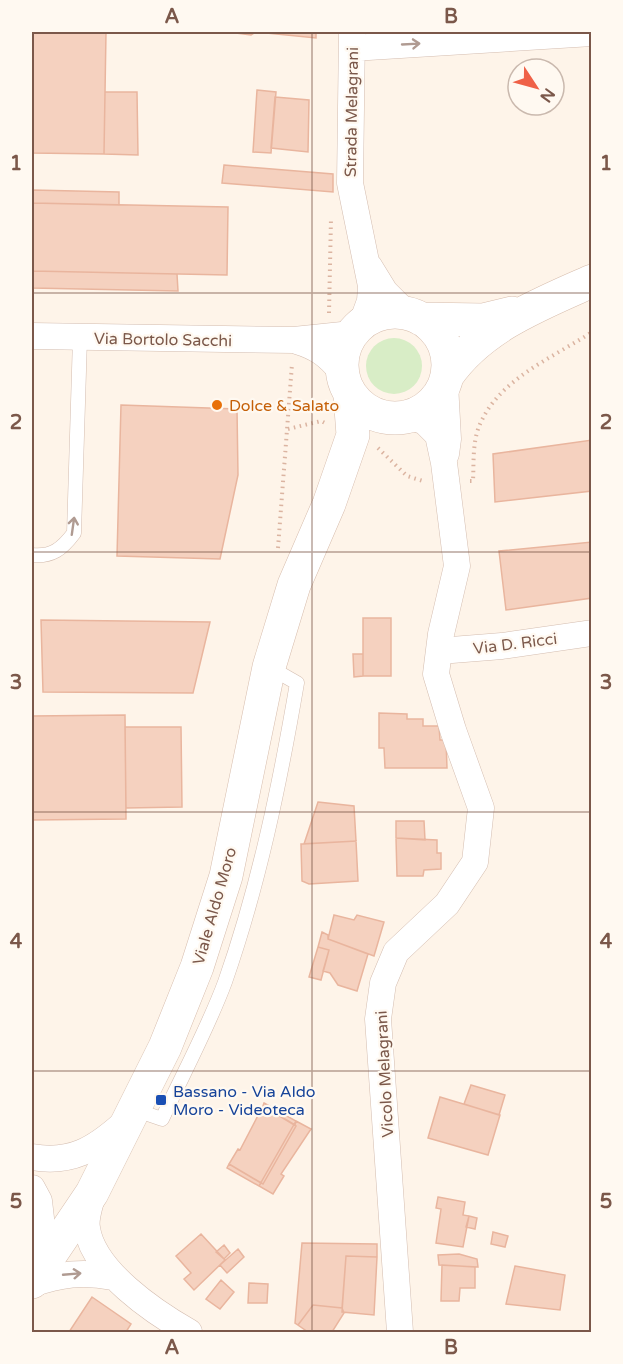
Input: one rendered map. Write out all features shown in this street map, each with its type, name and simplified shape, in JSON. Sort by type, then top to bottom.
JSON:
[{"type":"main road","name":"Viale Aldo Moro","points":[[330,504],[402,417],[424,409],[436,398],[457,361],[496,328],[531,308],[591,281]]},
{"type":"main road","name":"Viale Aldo Moro","points":[[36,1276],[92,1193],[165,1047],[197,967],[226,876],[269,667],[294,585],[330,504],[353,435],[346,383],[345,345],[357,329],[383,313],[483,320],[531,308]]},
{"type":"main road","points":[[413,316],[440,337],[446,350],[446,380]]},
{"type":"main road","points":[[346,383],[362,407],[377,415],[402,417]]},
{"type":"street","points":[[352,40],[591,33]]},
{"type":"street","name":"Strada Melagrani","points":[[352,40],[350,183],[367,262],[370,301],[357,329]]},
{"type":"street","name":"Strada Melagrani","points":[[367,262],[385,292],[413,316]]},
{"type":"street","name":"Via Bortolo Sacchi","points":[[32,336],[294,340],[357,329]]},
{"type":"street","name":"Via Bortolo Sacchi","points":[[294,340],[315,346],[328,356],[346,383]]},
{"type":"street","name":"Vicolo Melagrani","points":[[445,472],[448,440],[446,380]]},
{"type":"street","name":"Vicolo Melagrani","points":[[400,1332],[378,1019],[383,983],[396,952],[447,904],[475,862],[481,808],[436,674],[457,566],[438,435],[425,422],[402,417]]},
{"type":"street","name":"Via D. Ricci","points":[[439,651],[502,646],[591,633]]},
{"type":"street","points":[[32,1157],[44,1159],[83,1153],[99,1146],[131,1114]]},
{"type":"street","points":[[32,1188],[39,1201],[36,1276],[91,1273],[113,1277]]},
{"type":"street","points":[[92,1193],[86,1225],[88,1238],[113,1277],[189,1332]]},
{"type":"lane","points":[[32,555],[51,555],[65,545],[74,533],[80,338]]},
{"type":"path","points":[[445,472],[473,481],[475,442],[480,423],[492,403],[514,382],[591,332]]},
{"type":"path","points":[[278,557],[294,340]]},
{"type":"green space","points":[[388,338],[400,338],[410,342],[418,350],[422,366],[418,382],[410,390],[400,394],[388,394],[378,390],[370,382],[366,372],[366,360],[370,350],[378,342]]},
{"type":"building","points":[[32,32],[106,32],[104,154],[32,153]]},
{"type":"building","points":[[228,32],[256,32],[251,35]]},
{"type":"building","points":[[256,32],[316,32],[316,38]]},
{"type":"building","points":[[257,90],[276,92],[271,153],[253,152]]},
{"type":"building","points":[[105,92],[137,92],[138,155],[104,154]]},
{"type":"building","points":[[275,97],[309,100],[308,152],[271,148]]},
{"type":"building","points":[[224,165],[333,174],[333,192],[222,183]]},
{"type":"building","points":[[32,190],[119,192],[119,205],[32,203]]},
{"type":"building","points":[[32,203],[228,207],[227,275],[32,271]]},
{"type":"building","points":[[32,271],[177,274],[178,291],[32,288]]},
{"type":"building","points":[[121,405],[237,409],[238,475],[220,559],[117,556]]},
{"type":"building","points":[[592,440],[592,491],[495,502],[493,454]]},
{"type":"building","points":[[592,542],[592,598],[506,610],[499,551]]},
{"type":"building","points":[[363,618],[391,618],[391,676],[363,676]]},
{"type":"building","points":[[41,620],[210,622],[193,693],[43,692]]},
{"type":"building","points":[[353,654],[363,654],[363,676],[354,677]]},
{"type":"building","points":[[379,713],[407,714],[407,719],[423,719],[423,726],[439,726],[440,740],[446,740],[447,768],[385,768],[384,748],[379,748]]},
{"type":"building","points":[[125,715],[126,819],[32,820],[32,716]]},
{"type":"building","points":[[125,727],[181,727],[182,807],[126,808]]},
{"type":"building","points":[[318,802],[354,806],[356,841],[304,844]]},
{"type":"building","points":[[396,821],[424,821],[425,840],[396,838]]},
{"type":"building","points":[[396,838],[437,840],[437,853],[441,853],[441,869],[424,870],[423,876],[397,876]]},
{"type":"building","points":[[356,841],[358,881],[309,884],[302,881],[301,844]]},
{"type":"building","points":[[334,915],[354,920],[357,915],[384,922],[374,956],[328,939]]},
{"type":"building","points":[[322,932],[328,935],[328,939],[368,954],[357,991],[338,985],[330,973],[323,971],[329,950],[318,947]]},
{"type":"building","points":[[318,947],[329,950],[321,980],[309,977]]},
{"type":"building","points":[[471,1085],[505,1095],[499,1115],[464,1104]]},
{"type":"building","points":[[440,1097],[500,1115],[488,1155],[428,1138]]},
{"type":"building","points":[[264,1103],[296,1121],[295,1125],[263,1106]]},
{"type":"building","points":[[263,1106],[296,1126],[263,1184],[229,1164],[238,1149],[240,1150]]},
{"type":"building","points":[[296,1121],[311,1129],[281,1174],[284,1176],[273,1194],[259,1186]]},
{"type":"building","points":[[229,1164],[261,1183],[259,1186],[227,1168]]},
{"type":"building","points":[[438,1197],[465,1202],[463,1215],[469,1216],[463,1247],[436,1243],[441,1209],[436,1208]]},
{"type":"building","points":[[469,1216],[477,1218],[475,1229],[466,1227]]},
{"type":"building","points":[[493,1232],[508,1236],[505,1247],[491,1244]]},
{"type":"building","points":[[201,1234],[225,1260],[194,1290],[184,1279],[191,1273],[176,1256]]},
{"type":"building","points":[[302,1243],[377,1244],[377,1257],[346,1256],[342,1308],[313,1305],[298,1325],[295,1323]]},
{"type":"building","points":[[224,1245],[230,1253],[224,1259],[216,1252]]},
{"type":"building","points":[[238,1249],[244,1257],[227,1273],[220,1265]]},
{"type":"building","points":[[459,1254],[477,1259],[478,1267],[439,1265],[438,1255]]},
{"type":"building","points":[[346,1256],[377,1257],[374,1315],[342,1312]]},
{"type":"building","points":[[442,1265],[475,1267],[475,1288],[460,1288],[459,1301],[441,1301]]},
{"type":"building","points":[[515,1266],[565,1275],[560,1310],[506,1304]]},
{"type":"building","points":[[221,1280],[234,1292],[220,1309],[206,1299]]},
{"type":"building","points":[[249,1283],[268,1284],[267,1303],[248,1303]]},
{"type":"building","points":[[92,1297],[131,1324],[126,1332],[69,1332]]},
{"type":"building","points":[[313,1305],[342,1308],[344,1313],[332,1332],[308,1332],[298,1325]]},
{"type":"place","name":"Dolce & Salato","points":[[217,405]]},
{"type":"place","name":"Bassano - Via Aldo Moro - Videoteca","points":[[161,1100]]}]
